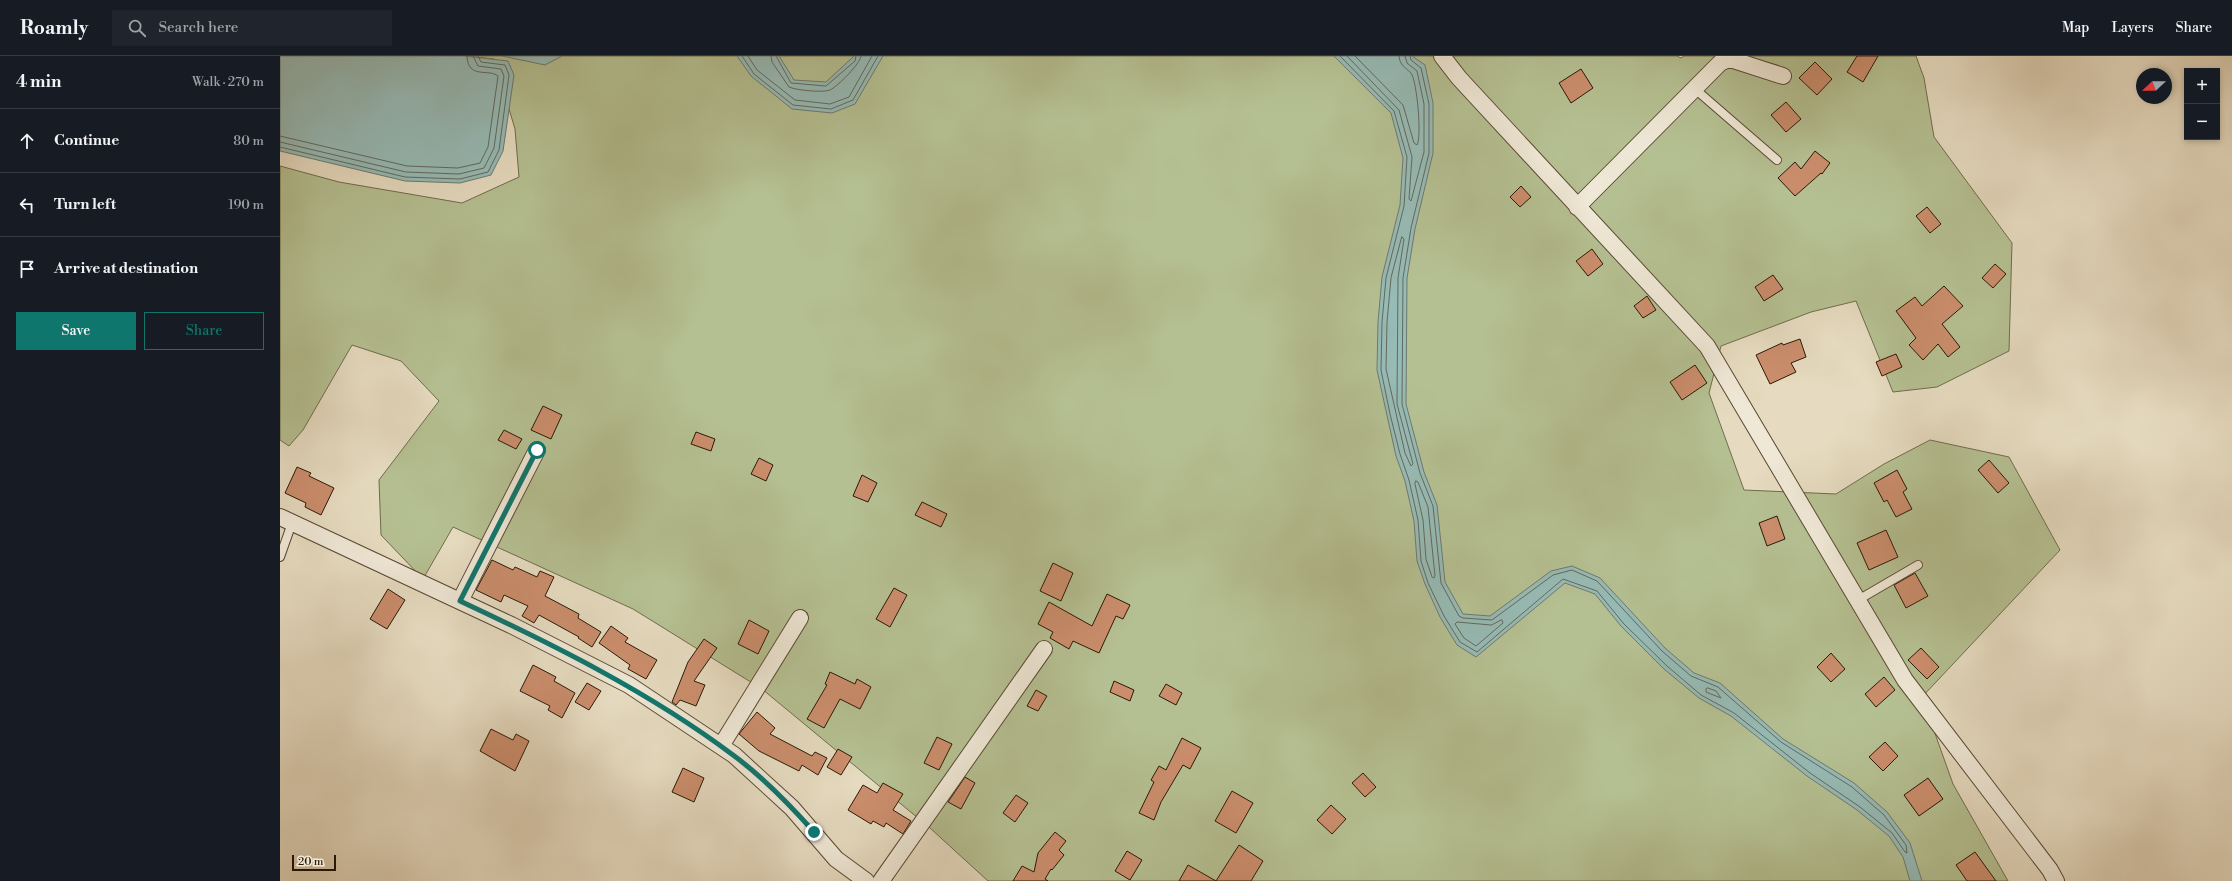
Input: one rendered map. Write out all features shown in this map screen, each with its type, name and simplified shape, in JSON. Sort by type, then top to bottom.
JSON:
[{"type":"street","points":[[1442,56],[1459,78],[1707,346],[1905,680],[2050,870],[2056,881]]},
{"type":"street","points":[[1577,207],[1720,63],[1726,60],[1733,60],[1783,76]]},
{"type":"street","points":[[460,601],[537,450]]},
{"type":"street","points":[[286,520],[460,601],[629,685],[734,755],[792,808],[836,859],[866,881]]},
{"type":"street","points":[[721,746],[800,618]]},
{"type":"street","points":[[881,881],[1044,649]]},
{"type":"lane","points":[[1695,89],[1777,160]]},
{"type":"lane","points":[[280,557],[286,520]]},
{"type":"lane","points":[[1858,600],[1918,565]]},
{"type":"green space","points":[[464,56],[1677,56],[1681,58],[1684,56],[1916,56],[1924,78],[1934,137],[2012,243],[2009,351],[1937,387],[1893,392],[1856,301],[1811,312],[1721,346],[1709,393],[1744,490],[1836,494],[1884,464],[1930,440],[2009,457],[2060,550],[1922,697],[1953,784],[2008,881],[988,881],[930,828],[762,689],[633,609],[453,527],[423,579],[381,535],[379,480],[439,401],[401,361],[352,345],[303,430],[289,446],[280,440],[280,166],[339,182],[462,203],[519,177],[515,129],[494,59]]},
{"type":"water","points":[[280,56],[464,56],[508,61],[514,75],[503,151],[491,175],[460,183],[405,181],[280,151]]},
{"type":"water","points":[[502,56],[562,56],[545,65]]},
{"type":"water","points":[[737,56],[779,56],[794,80],[826,82],[854,56],[883,56],[855,104],[832,113],[792,109],[751,76]]},
{"type":"water","points":[[1334,56],[1412,56],[1425,65],[1433,103],[1433,153],[1415,229],[1407,278],[1406,404],[1424,472],[1437,505],[1445,582],[1463,614],[1490,616],[1551,571],[1572,566],[1600,578],[1665,648],[1694,673],[1720,683],[1783,739],[1854,783],[1887,812],[1910,843],[1922,881],[1910,881],[1903,857],[1889,836],[1857,810],[1807,776],[1731,716],[1699,698],[1664,669],[1621,626],[1595,594],[1565,583],[1476,657],[1457,645],[1440,617],[1425,584],[1417,561],[1414,521],[1405,481],[1396,456],[1377,370],[1378,322],[1382,277],[1400,205],[1403,158],[1391,113]]},
{"type":"building","points":[[1857,56],[1878,56],[1863,82],[1847,72]]},
{"type":"building","points":[[1815,62],[1832,79],[1817,95],[1799,78]]},
{"type":"building","points":[[1581,69],[1593,88],[1571,103],[1559,83]]},
{"type":"building","points":[[1786,102],[1801,119],[1786,132],[1771,115]]},
{"type":"building","points":[[1815,151],[1830,163],[1822,174],[1821,173],[1795,196],[1778,178],[1795,162],[1801,169]]},
{"type":"building","points":[[1521,186],[1531,197],[1520,207],[1510,197]]},
{"type":"building","points":[[1927,207],[1941,224],[1930,233],[1916,216]]},
{"type":"building","points":[[1592,249],[1603,264],[1588,276],[1576,261]]},
{"type":"building","points":[[1995,264],[2006,274],[1993,288],[1982,278]]},
{"type":"building","points":[[1773,275],[1783,289],[1764,301],[1755,287]]},
{"type":"building","points":[[1944,286],[1963,306],[1942,324],[1960,347],[1948,357],[1938,344],[1923,360],[1909,345],[1916,338],[1896,311],[1915,297],[1922,306]]},
{"type":"building","points":[[1647,296],[1656,310],[1643,318],[1634,306]]},
{"type":"building","points":[[1800,339],[1806,357],[1791,363],[1796,372],[1770,384],[1756,355],[1782,343],[1783,345]]},
{"type":"building","points":[[1896,354],[1902,367],[1882,376],[1876,362]]},
{"type":"building","points":[[1695,365],[1707,383],[1682,400],[1670,382]]},
{"type":"building","points":[[543,406],[562,415],[551,439],[531,430]]},
{"type":"building","points":[[504,430],[522,439],[516,449],[498,440]]},
{"type":"building","points":[[696,432],[715,439],[711,451],[691,444]]},
{"type":"building","points":[[759,458],[773,465],[766,481],[751,474]]},
{"type":"building","points":[[1989,460],[2009,483],[1998,493],[1978,470]]},
{"type":"building","points":[[297,467],[311,473],[309,476],[334,488],[321,515],[305,507],[306,503],[285,493]]},
{"type":"building","points":[[1897,470],[1907,489],[1903,492],[1912,509],[1896,517],[1887,500],[1884,502],[1874,483]]},
{"type":"building","points":[[862,475],[877,483],[868,502],[853,496]]},
{"type":"building","points":[[922,502],[947,514],[941,527],[915,515]]},
{"type":"building","points":[[1777,516],[1785,539],[1767,546],[1759,523]]},
{"type":"building","points":[[1886,530],[1898,557],[1869,570],[1857,543]]},
{"type":"building","points":[[492,560],[513,570],[515,567],[537,577],[540,571],[554,577],[545,596],[579,614],[578,618],[601,632],[592,647],[578,638],[579,637],[539,615],[534,623],[522,616],[528,606],[504,595],[501,602],[476,590]]},
{"type":"building","points":[[1053,563],[1073,573],[1061,601],[1040,591]]},
{"type":"building","points":[[1915,573],[1928,596],[1906,608],[1894,585]]},
{"type":"building","points":[[894,588],[907,595],[890,627],[876,619]]},
{"type":"building","points":[[388,589],[405,600],[387,629],[370,619]]},
{"type":"building","points":[[1107,594],[1130,605],[1123,619],[1116,616],[1099,653],[1073,641],[1069,649],[1050,638],[1053,632],[1038,624],[1049,602],[1092,626]]},
{"type":"building","points":[[749,620],[769,631],[758,654],[738,644]]},
{"type":"building","points":[[611,626],[628,638],[625,642],[657,660],[646,679],[628,669],[630,665],[599,643]]},
{"type":"building","points":[[704,639],[717,648],[694,681],[705,685],[696,706],[680,700],[676,705],[672,702],[688,662]]},
{"type":"building","points":[[1921,648],[1939,667],[1927,679],[1908,660]]},
{"type":"building","points":[[1831,653],[1845,669],[1831,682],[1817,667]]},
{"type":"building","points":[[533,665],[556,677],[554,681],[575,693],[562,718],[548,710],[550,706],[520,691]]},
{"type":"building","points":[[830,672],[855,684],[857,679],[871,687],[860,709],[840,699],[824,728],[807,719],[827,685],[825,684]]},
{"type":"building","points":[[1884,677],[1895,690],[1876,707],[1865,694]]},
{"type":"building","points":[[1114,681],[1134,690],[1130,701],[1110,692]]},
{"type":"building","points":[[587,683],[601,691],[589,710],[575,702]]},
{"type":"building","points":[[1166,684],[1182,693],[1176,705],[1159,696]]},
{"type":"building","points":[[1036,690],[1047,696],[1038,711],[1027,706]]},
{"type":"building","points":[[757,712],[775,728],[770,734],[812,756],[815,752],[827,758],[818,775],[802,765],[799,771],[759,751],[739,734]]},
{"type":"building","points":[[491,729],[513,740],[516,734],[529,741],[515,771],[480,751]]},
{"type":"building","points":[[937,737],[952,744],[939,770],[924,763]]},
{"type":"building","points":[[1182,738],[1201,748],[1190,769],[1183,765],[1161,802],[1154,820],[1139,813],[1154,782],[1151,780],[1159,766],[1166,770]]},
{"type":"building","points":[[1885,742],[1898,756],[1883,771],[1869,757]]},
{"type":"building","points":[[838,749],[852,757],[841,775],[827,767]]},
{"type":"building","points":[[683,768],[704,778],[694,802],[672,792]]},
{"type":"building","points":[[1363,773],[1376,787],[1365,797],[1352,783]]},
{"type":"building","points":[[965,777],[975,783],[961,809],[948,802]]},
{"type":"building","points":[[1928,778],[1943,799],[1919,816],[1904,795]]},
{"type":"building","points":[[883,783],[903,794],[893,810],[911,821],[903,834],[886,823],[884,827],[873,821],[871,824],[848,810],[863,785],[877,793]]},
{"type":"building","points":[[1232,791],[1253,803],[1236,833],[1215,821]]},
{"type":"building","points":[[1016,795],[1028,803],[1015,822],[1003,813]]},
{"type":"building","points":[[1331,805],[1346,819],[1332,834],[1317,820]]},
{"type":"building","points":[[1055,832],[1066,841],[1059,850],[1064,855],[1052,870],[1051,869],[1045,879],[1048,881],[1013,881],[1022,866],[1034,872],[1038,853]]},
{"type":"building","points":[[1239,845],[1263,861],[1251,881],[1216,881]]},
{"type":"building","points":[[1127,851],[1142,860],[1130,880],[1115,871]]},
{"type":"building","points":[[1975,852],[1996,881],[1967,881],[1956,865]]},
{"type":"building","points":[[1188,865],[1216,881],[1179,881]]},
{"type":"route","points":[[537,450],[460,601],[511,625],[629,685],[734,755],[792,808],[814,832]]}]
